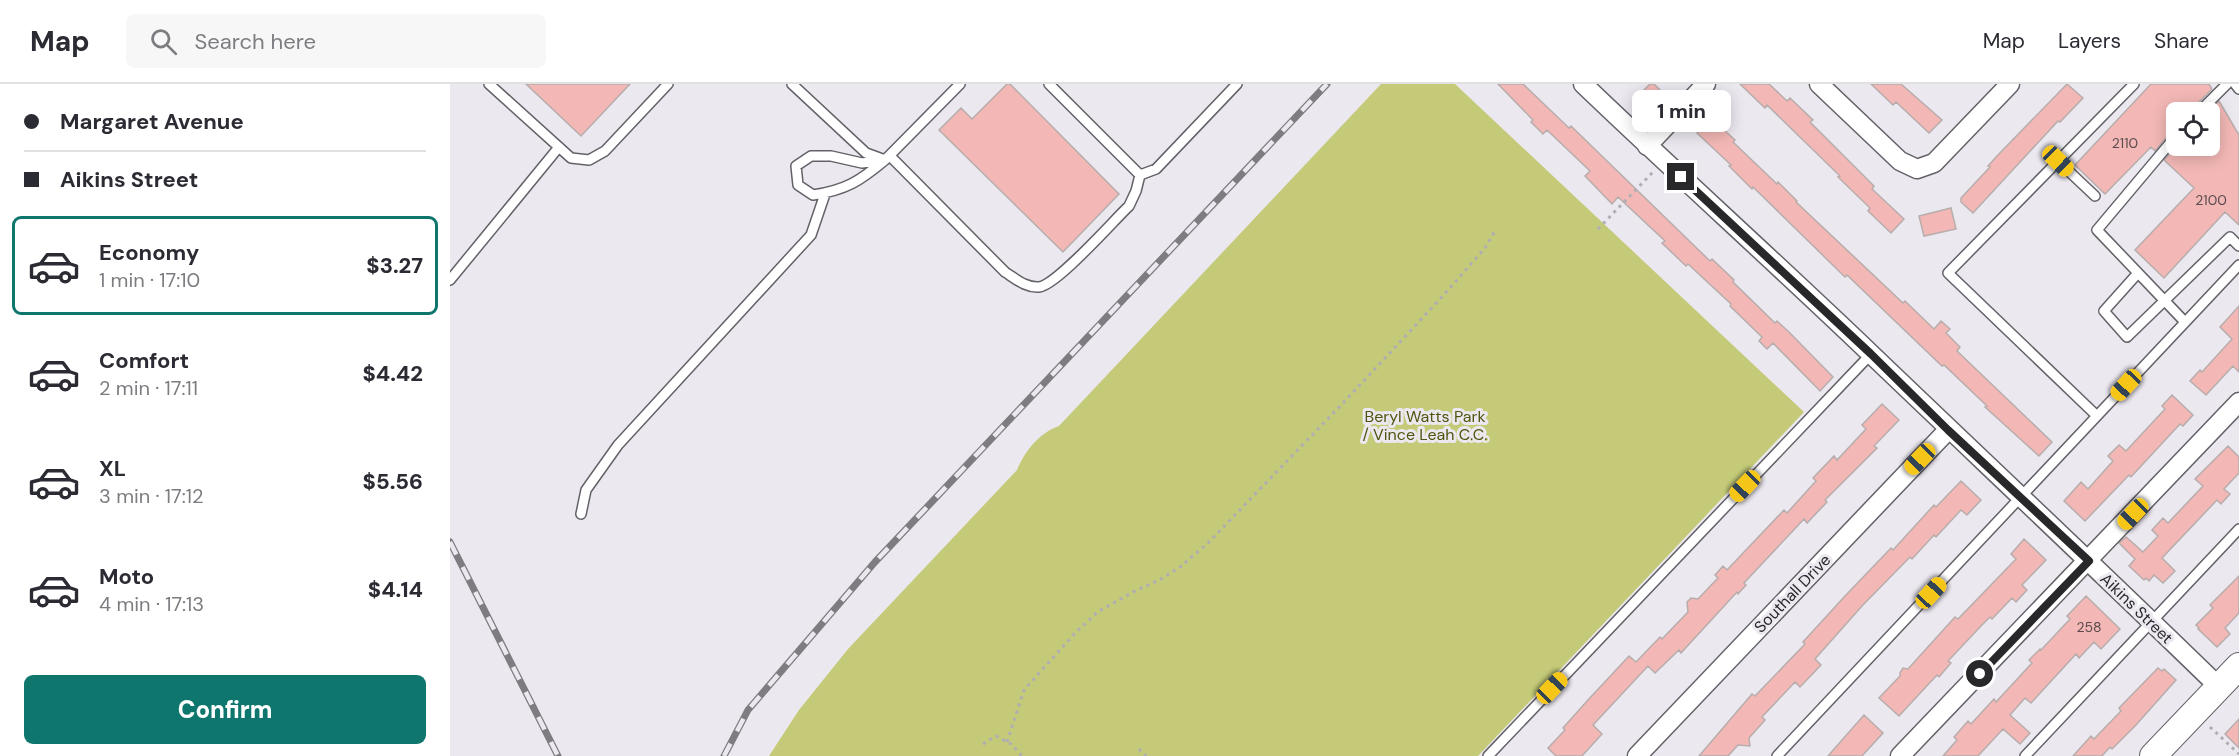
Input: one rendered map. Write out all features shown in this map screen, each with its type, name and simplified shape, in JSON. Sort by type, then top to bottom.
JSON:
[{"type":"street","name":"Aikins Street","points":[[1583,84],[1871,354],[1948,430],[2021,496],[2219,687]]},
{"type":"street","points":[[1647,146],[1706,84]]},
{"type":"street","points":[[1819,84],[1900,161],[1917,169],[1934,163],[2010,84]]},
{"type":"street","points":[[1900,756],[2239,402]]},
{"type":"street","name":"Southall Drive","points":[[1637,756],[1948,430]]},
{"type":"street","points":[[2153,756],[2239,666]]},
{"type":"lane","points":[[489,84],[571,158],[589,160],[605,151],[668,84]]},
{"type":"lane","points":[[792,84],[867,153],[887,158],[1005,272],[1023,284],[1040,287],[1057,278],[1129,206],[1140,175]]},
{"type":"lane","points":[[887,158],[862,163],[831,156],[811,156],[796,166],[798,185],[813,195],[825,194],[836,192],[863,178],[887,158],[960,84]]},
{"type":"lane","points":[[1049,84],[1140,175]]},
{"type":"lane","points":[[1140,175],[1156,170],[1237,84]]},
{"type":"lane","points":[[2097,416],[1948,273],[2134,84]]},
{"type":"lane","points":[[2209,102],[2227,84]]},
{"type":"lane","points":[[2235,84],[2239,89]]},
{"type":"lane","points":[[450,280],[559,147]]},
{"type":"lane","points":[[2166,148],[2097,230],[2185,322]]},
{"type":"lane","points":[[2058,161],[2096,196]]},
{"type":"lane","points":[[581,514],[586,490],[618,445],[811,235],[825,194]]},
{"type":"lane","points":[[2138,273],[2104,311],[2127,337],[2230,237],[2239,246]]},
{"type":"lane","points":[[1777,756],[2239,265]]},
{"type":"lane","points":[[1488,756],[1871,354]]},
{"type":"lane","points":[[2025,756],[2239,529]]},
{"type":"path","points":[[1598,229],[1664,161]]},
{"type":"path","points":[[1007,742],[1024,690],[1076,632],[1099,611],[1171,573],[1207,544],[1401,341],[1485,248],[1495,231]]},
{"type":"path","points":[[2210,727],[2239,754]]},
{"type":"path","points":[[983,744],[996,736],[1007,742],[1022,756]]},
{"type":"path","points":[[2232,748],[2234,756]]},
{"type":"path","points":[[1139,749],[1146,756]]},
{"type":"green space","name":"Beryl Watts Park / Vince Leah C.C.","points":[[1381,84],[1455,84],[1804,412],[1478,756],[769,756],[799,710],[848,649],[1017,470],[1024,456],[1034,444],[1045,433],[1059,426]]},
{"type":"building","points":[[526,84],[630,84],[581,136]]},
{"type":"building","points":[[1007,84],[1010,84],[1119,194],[1063,252],[939,130],[961,108],[972,119]]},
{"type":"building","points":[[1498,84],[1523,84],[1569,128],[1571,126],[1710,261],[1712,259],[1775,323],[1777,321],[1789,332],[1833,377],[1820,391],[1773,343],[1767,349],[1759,341],[1762,337],[1730,306],[1731,304],[1688,264],[1686,266],[1662,243],[1665,241],[1618,197],[1612,204],[1585,176],[1590,171],[1547,130],[1543,134],[1531,122],[1533,120]]},
{"type":"building","points":[[1650,84],[1654,84],[1663,93],[1652,105],[1640,94]]},
{"type":"building","points":[[1740,84],[1769,84],[1787,101],[1790,98],[1813,120],[1810,122],[1874,186],[1872,189],[1904,219],[1891,233],[1868,211],[1870,208],[1838,177],[1840,176],[1767,105],[1765,108]]},
{"type":"building","points":[[1871,84],[1901,84],[1942,120],[1929,133],[1896,102],[1893,105]]},
{"type":"building","points":[[2067,84],[2083,98],[2060,122],[2058,121],[1973,213],[1961,202],[1961,198],[1990,167],[1988,166],[1997,156]]},
{"type":"building","points":[[2151,84],[2209,84],[2212,89],[2199,102],[2166,102],[2166,138],[2155,151],[2151,147],[2105,194],[2075,165]]},
{"type":"building","points":[[2220,103],[2239,135],[2239,225],[2225,212],[2164,278],[2135,250],[2194,188],[2164,160],[2168,156],[2220,156]]},
{"type":"building","points":[[1711,118],[1735,140],[1733,142],[1777,184],[1778,182],[1796,202],[1903,303],[1905,301],[1934,329],[1941,321],[1950,329],[1946,333],[1960,347],[1957,351],[2052,442],[2039,456],[1847,275],[1845,277],[1729,166],[1731,165],[1697,133]]},
{"type":"building","points":[[1951,208],[1956,229],[1924,236],[1919,216]]},
{"type":"building","points":[[2239,306],[2239,372],[2233,366],[2206,395],[2190,381],[2200,370],[2202,372],[2232,339],[2220,327]]},
{"type":"building","points":[[2172,395],[2193,415],[2183,426],[2180,424],[2131,477],[2129,475],[2085,521],[2064,501],[2081,482],[2088,489],[2113,461],[2108,456],[2119,445],[2126,451],[2165,409],[2162,406]]},
{"type":"building","points":[[1882,404],[1899,420],[1874,446],[1877,448],[1825,500],[1827,502],[1807,523],[1804,519],[1744,583],[1746,585],[1738,594],[1737,592],[1681,653],[1679,650],[1655,673],[1648,666],[1593,725],[1602,734],[1582,756],[1556,756],[1548,748],[1587,701],[1629,656],[1636,662],[1660,637],[1662,639],[1688,612],[1687,602],[1691,598],[1698,599],[1718,578],[1715,575],[1723,566],[1727,570],[1784,510],[1787,513],[1816,481],[1813,478],[1834,456],[1837,460],[1866,429],[1862,425]]},
{"type":"building","points":[[2228,446],[2239,457],[2239,473],[2224,489],[2230,494],[2221,504],[2217,500],[2162,558],[2175,571],[2163,583],[2154,575],[2149,581],[2146,578],[2144,580],[2129,566],[2135,559],[2119,543],[2126,537],[2143,552],[2158,536],[2152,530],[2163,518],[2168,523],[2203,486],[2195,479]]},
{"type":"building","points":[[1961,481],[1981,500],[1967,515],[1961,510],[1936,537],[1934,535],[1912,559],[1910,557],[1862,606],[1815,659],[1821,665],[1800,687],[1795,682],[1762,717],[1765,720],[1749,738],[1750,746],[1738,745],[1728,756],[1699,756],[1752,694],[1755,696],[1805,644],[1803,642],[1845,596],[1891,548],[1893,550],[1934,505],[1936,507]]},
{"type":"building","points":[[2024,539],[2046,560],[2022,585],[2027,590],[2016,602],[2012,598],[1992,619],[1990,617],[1948,661],[1951,663],[1939,677],[1937,675],[1899,716],[1879,698],[1900,676],[1903,668],[1908,669],[1955,617],[1958,619],[2016,559],[2011,554]]},
{"type":"building","points":[[2239,576],[2239,613],[2225,628],[2230,634],[2217,647],[2196,625],[2213,608],[2210,605]]},
{"type":"building","points":[[2086,596],[2120,629],[2101,649],[2094,642],[2079,658],[2076,654],[2031,703],[2025,698],[2010,715],[2030,733],[2020,744],[2003,729],[1978,756],[1943,756],[1957,740],[1954,737],[1968,721],[1971,724],[1994,699],[1996,702],[2032,663],[2029,660],[2070,619],[2067,616]]},
{"type":"building","points":[[2158,668],[2162,671],[2164,669],[2176,680],[2136,725],[2102,756],[2073,756],[2091,736],[2094,739],[2121,711],[2119,708]]},
{"type":"building","points":[[1864,715],[1883,733],[1862,756],[1828,756]]},
{"type":"building","points":[[2239,719],[2239,748],[2225,734]]},
{"type":"railway","points":[[724,756],[748,710],[875,562],[1327,84]]},
{"type":"railway","points":[[450,542],[558,756]]},
{"type":"route","points":[[1681,177],[2089,561],[1980,674]]}]
